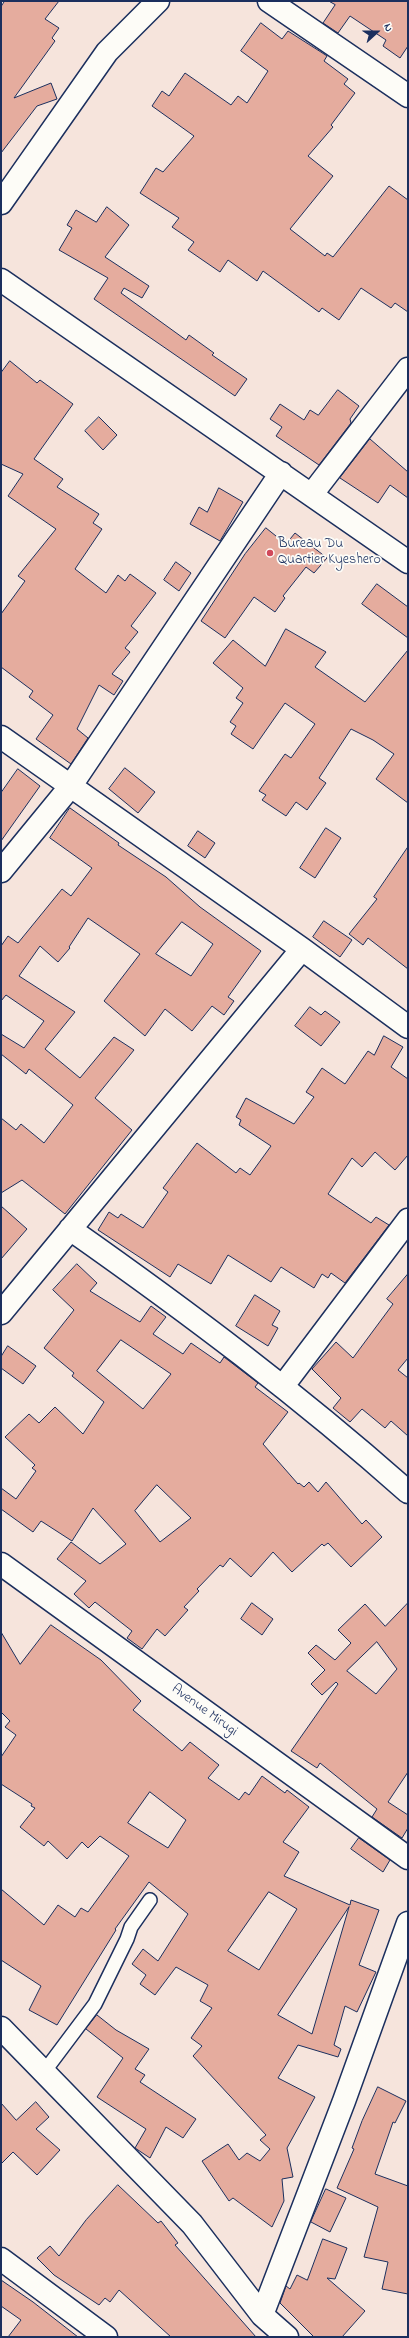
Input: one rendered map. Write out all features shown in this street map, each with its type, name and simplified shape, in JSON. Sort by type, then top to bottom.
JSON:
[{"type":"street","points":[[1,203],[107,52],[158,1]]},
{"type":"street","points":[[269,1],[408,96]]},
{"type":"street","points":[[1,280],[312,494],[408,562]]},
{"type":"street","points":[[312,494],[408,369]]},
{"type":"street","points":[[1,871],[70,787],[178,624],[281,473]]},
{"type":"street","points":[[1,737],[70,787],[302,948],[408,1028]]},
{"type":"street","points":[[1,1313],[302,948]]},
{"type":"street","points":[[283,1386],[406,1226]]},
{"type":"street","points":[[70,1229],[192,1315],[283,1386],[408,1492]]},
{"type":"street","name":"Avenue Mirugi","points":[[1,1564],[408,1858]]},
{"type":"street","points":[[262,2315],[344,2101],[408,1923]]},
{"type":"street","points":[[1,2028],[195,2228],[262,2315],[287,2337]]},
{"type":"street","points":[[1,2259],[106,2337]]},
{"type":"lane","points":[[44,2072],[95,2004],[127,1939],[131,1927],[150,1900]]},
{"type":"building","points":[[5,1],[59,1],[45,19],[59,28],[52,38],[55,41],[14,98],[51,83],[57,99],[37,106],[1,153],[1,7]]},
{"type":"building","points":[[329,1],[408,1],[408,46],[400,58],[383,46],[386,40],[350,16],[338,33],[323,23],[335,5]]},
{"type":"building","points":[[261,23],[282,39],[288,31],[327,56],[324,61],[348,79],[344,84],[355,93],[331,125],[333,127],[308,156],[333,176],[290,229],[325,256],[327,253],[333,257],[389,186],[408,200],[408,312],[395,303],[391,308],[361,288],[339,320],[322,308],[319,312],[263,271],[257,281],[228,260],[220,272],[188,250],[194,242],[172,227],[179,218],[140,193],[156,168],[163,172],[194,136],[152,106],[162,91],[169,96],[185,73],[231,105],[238,96],[247,103],[268,71],[241,51]]},
{"type":"building","points":[[107,207],[129,225],[105,257],[149,286],[142,298],[124,288],[121,293],[186,340],[189,335],[214,353],[212,355],[247,379],[235,396],[94,299],[108,278],[59,250],[72,228],[67,225],[76,210],[96,222]]},
{"type":"building","points":[[10,361],[37,383],[40,380],[73,404],[34,459],[63,479],[57,487],[99,514],[93,523],[102,529],[75,569],[106,593],[118,575],[125,581],[130,574],[156,593],[131,626],[138,632],[125,648],[130,652],[112,674],[123,681],[114,695],[99,685],[77,729],[88,738],[71,764],[36,739],[53,715],[29,697],[33,691],[1,667],[1,614],[25,581],[18,576],[56,529],[8,496],[23,474],[1,464],[1,373]]},
{"type":"building","points":[[338,390],[359,406],[350,419],[351,423],[319,465],[276,436],[282,427],[270,419],[280,404],[304,420],[310,410],[318,415]]},
{"type":"building","points":[[99,417],[117,435],[103,450],[85,431]]},
{"type":"building","points":[[370,439],[408,472],[408,498],[390,485],[378,503],[340,478]]},
{"type":"building","points":[[219,488],[243,502],[220,541],[190,524],[199,507],[207,512]]},
{"type":"building","points":[[266,528],[286,544],[295,533],[327,558],[314,573],[306,567],[283,596],[285,598],[275,612],[254,597],[225,638],[201,621],[245,554]]},
{"type":"building","points":[[176,562],[191,573],[179,591],[164,580]]},
{"type":"building","points":[[377,584],[408,607],[408,638],[362,604]]},
{"type":"building","points":[[286,629],[326,652],[315,667],[365,702],[408,650],[408,803],[376,779],[394,754],[373,740],[351,729],[319,778],[326,783],[307,810],[296,802],[286,816],[262,800],[266,795],[259,791],[285,754],[291,758],[315,724],[285,703],[253,749],[231,734],[236,726],[230,722],[243,703],[236,698],[243,688],[213,663],[233,640],[265,666]]},
{"type":"building","points":[[125,768],[155,792],[138,813],[109,789]]},
{"type":"building","points":[[18,769],[40,786],[1,841],[1,793]]},
{"type":"building","points":[[70,808],[119,843],[118,845],[166,877],[200,907],[261,951],[228,997],[234,1001],[224,1015],[212,1006],[192,1031],[165,1009],[145,1036],[104,1001],[140,954],[88,918],[69,947],[70,948],[58,962],[40,946],[19,976],[75,1012],[45,1049],[80,1078],[114,1037],[134,1050],[95,1098],[132,1130],[65,1214],[22,1180],[1,1193],[1,1118],[16,1130],[21,1124],[44,1143],[73,1105],[29,1069],[26,1074],[1,1054],[1,1034],[24,1048],[44,1021],[6,995],[1,1001],[1,946],[8,936],[18,943],[62,889],[71,896],[92,868],[50,838]],"holes":[[[182,922],[213,944],[191,976],[156,954]]]},
{"type":"building","points":[[326,828],[341,838],[315,878],[300,868]]},
{"type":"building","points":[[198,831],[215,843],[205,858],[188,846]]},
{"type":"building","points":[[408,847],[408,969],[368,938],[363,945],[349,934],[377,899],[374,897]]},
{"type":"building","points":[[324,921],[352,940],[340,957],[313,937]]},
{"type":"building","points":[[310,1007],[321,1015],[325,1011],[340,1022],[321,1046],[295,1026]]},
{"type":"building","points":[[384,1036],[403,1047],[391,1067],[408,1079],[408,1155],[395,1170],[375,1152],[362,1167],[352,1158],[328,1194],[371,1223],[376,1217],[389,1225],[345,1283],[331,1273],[328,1278],[322,1274],[314,1288],[281,1267],[271,1282],[228,1255],[211,1284],[178,1264],[170,1277],[98,1230],[109,1212],[118,1218],[121,1214],[143,1228],[168,1192],[163,1188],[197,1143],[236,1173],[240,1168],[250,1175],[271,1146],[239,1125],[241,1120],[236,1117],[246,1098],[294,1124],[314,1097],[306,1092],[322,1068],[345,1084],[368,1051],[374,1055]]},
{"type":"building","points":[[1,1206],[27,1229],[1,1259]]},
{"type":"building","points":[[77,1264],[97,1283],[90,1291],[140,1322],[151,1306],[166,1317],[153,1334],[183,1354],[191,1343],[220,1363],[224,1357],[258,1383],[255,1387],[288,1412],[263,1444],[298,1484],[299,1483],[304,1487],[309,1482],[318,1492],[326,1482],[362,1524],[366,1520],[382,1537],[351,1567],[328,1543],[324,1546],[322,1544],[292,1572],[273,1552],[251,1577],[230,1558],[223,1567],[220,1565],[197,1589],[199,1591],[184,1607],[188,1610],[165,1636],[157,1629],[142,1649],[127,1638],[132,1631],[95,1602],[89,1608],[74,1594],[86,1581],[57,1559],[71,1542],[100,1564],[126,1544],[93,1508],[72,1541],[41,1521],[33,1532],[1,1509],[1,1488],[16,1499],[36,1471],[32,1468],[35,1465],[5,1437],[29,1414],[39,1423],[55,1407],[83,1434],[104,1402],[72,1376],[74,1373],[44,1348],[74,1310],[53,1290]],"holes":[[[121,1340],[171,1374],[143,1409],[97,1371]],[[157,1485],[191,1518],[160,1542],[135,1511]]]},
{"type":"building","points":[[408,1274],[408,1358],[398,1370],[408,1378],[408,1436],[391,1421],[385,1428],[362,1409],[350,1422],[333,1408],[341,1398],[312,1369],[336,1342],[353,1358],[393,1304],[387,1299]]},
{"type":"building","points":[[255,1295],[280,1311],[272,1325],[278,1328],[268,1346],[236,1326]]},
{"type":"building","points":[[8,1346],[36,1366],[23,1384],[1,1368],[1,1357]]},
{"type":"building","points":[[252,1603],[273,1619],[262,1635],[241,1619]]},
{"type":"building","points":[[408,1603],[408,1772],[388,1802],[408,1815],[408,1828],[402,1838],[372,1817],[377,1809],[320,1763],[317,1768],[291,1751],[338,1684],[336,1682],[322,1695],[311,1684],[325,1670],[308,1653],[316,1645],[335,1660],[351,1643],[338,1630],[365,1604],[385,1626]],"holes":[[[377,1642],[397,1669],[376,1694],[347,1671]]]},
{"type":"building","points":[[51,1625],[101,1660],[141,1701],[133,1710],[182,1751],[190,1742],[219,1765],[208,1778],[239,1800],[245,1792],[249,1795],[262,1776],[285,1793],[287,1790],[309,1807],[283,1842],[299,1852],[284,1876],[350,1905],[351,1900],[379,1910],[359,1965],[376,1972],[357,2012],[345,2006],[334,2045],[341,2049],[338,2057],[298,2045],[278,2078],[315,2097],[287,2148],[293,2177],[282,2179],[284,2201],[272,2227],[233,2198],[229,2201],[202,2161],[228,2144],[239,2160],[247,2153],[260,2161],[270,2149],[260,2140],[266,2135],[193,2056],[202,2046],[191,2038],[212,2008],[200,2001],[208,1985],[176,1967],[155,1995],[140,1984],[146,1975],[132,1964],[143,1949],[158,1961],[188,1914],[149,1882],[115,1929],[116,1930],[57,2025],[29,2010],[41,1986],[1,1960],[1,1889],[44,1925],[58,1905],[75,1917],[81,1908],[88,1912],[129,1856],[100,1836],[88,1848],[82,1842],[67,1859],[48,1841],[44,1846],[20,1827],[35,1808],[31,1806],[32,1804],[1,1784],[1,1757],[16,1735],[5,1727],[10,1721],[1,1712],[1,1632],[20,1664]],"holes":[[[150,1792],[186,1820],[168,1848],[128,1823]],[[269,1892],[297,1909],[259,1970],[228,1951]],[[349,1907],[312,2034],[278,2015]]]},
{"type":"building","points":[[359,1838],[390,1860],[383,1872],[351,1849]]},
{"type":"building","points":[[97,2015],[116,2030],[149,2049],[135,2069],[145,2075],[140,2082],[196,2119],[183,2138],[166,2127],[150,2158],[135,2148],[146,2129],[97,2097],[123,2058],[86,2029]]},
{"type":"building","points":[[378,2087],[406,2101],[395,2123],[393,2122],[375,2174],[408,2186],[408,2294],[382,2289],[388,2262],[364,2257],[378,2207],[337,2188],[354,2149],[352,2148],[362,2121]]},
{"type":"building","points":[[36,2102],[49,2117],[36,2129],[60,2150],[37,2175],[13,2152],[1,2164],[1,2103],[16,2120]]},
{"type":"building","points":[[118,2185],[158,2223],[161,2221],[178,2243],[175,2245],[256,2337],[171,2337],[119,2290],[110,2302],[105,2298],[99,2305],[54,2275],[37,2258],[50,2246],[59,2256],[86,2220]]},
{"type":"building","points":[[326,2189],[346,2198],[330,2232],[311,2222]]},
{"type":"building","points":[[323,2239],[347,2248],[335,2279],[327,2278],[365,2311],[342,2337],[314,2337],[280,2303],[286,2286],[290,2289],[297,2275],[307,2280]]},
{"type":"building","points":[[1,2280],[33,2302],[78,2337],[8,2337],[21,2320],[1,2306]]},
{"type":"place","name":"Bureau Du Quartier Kyeshero","points":[[270,553]]}]
